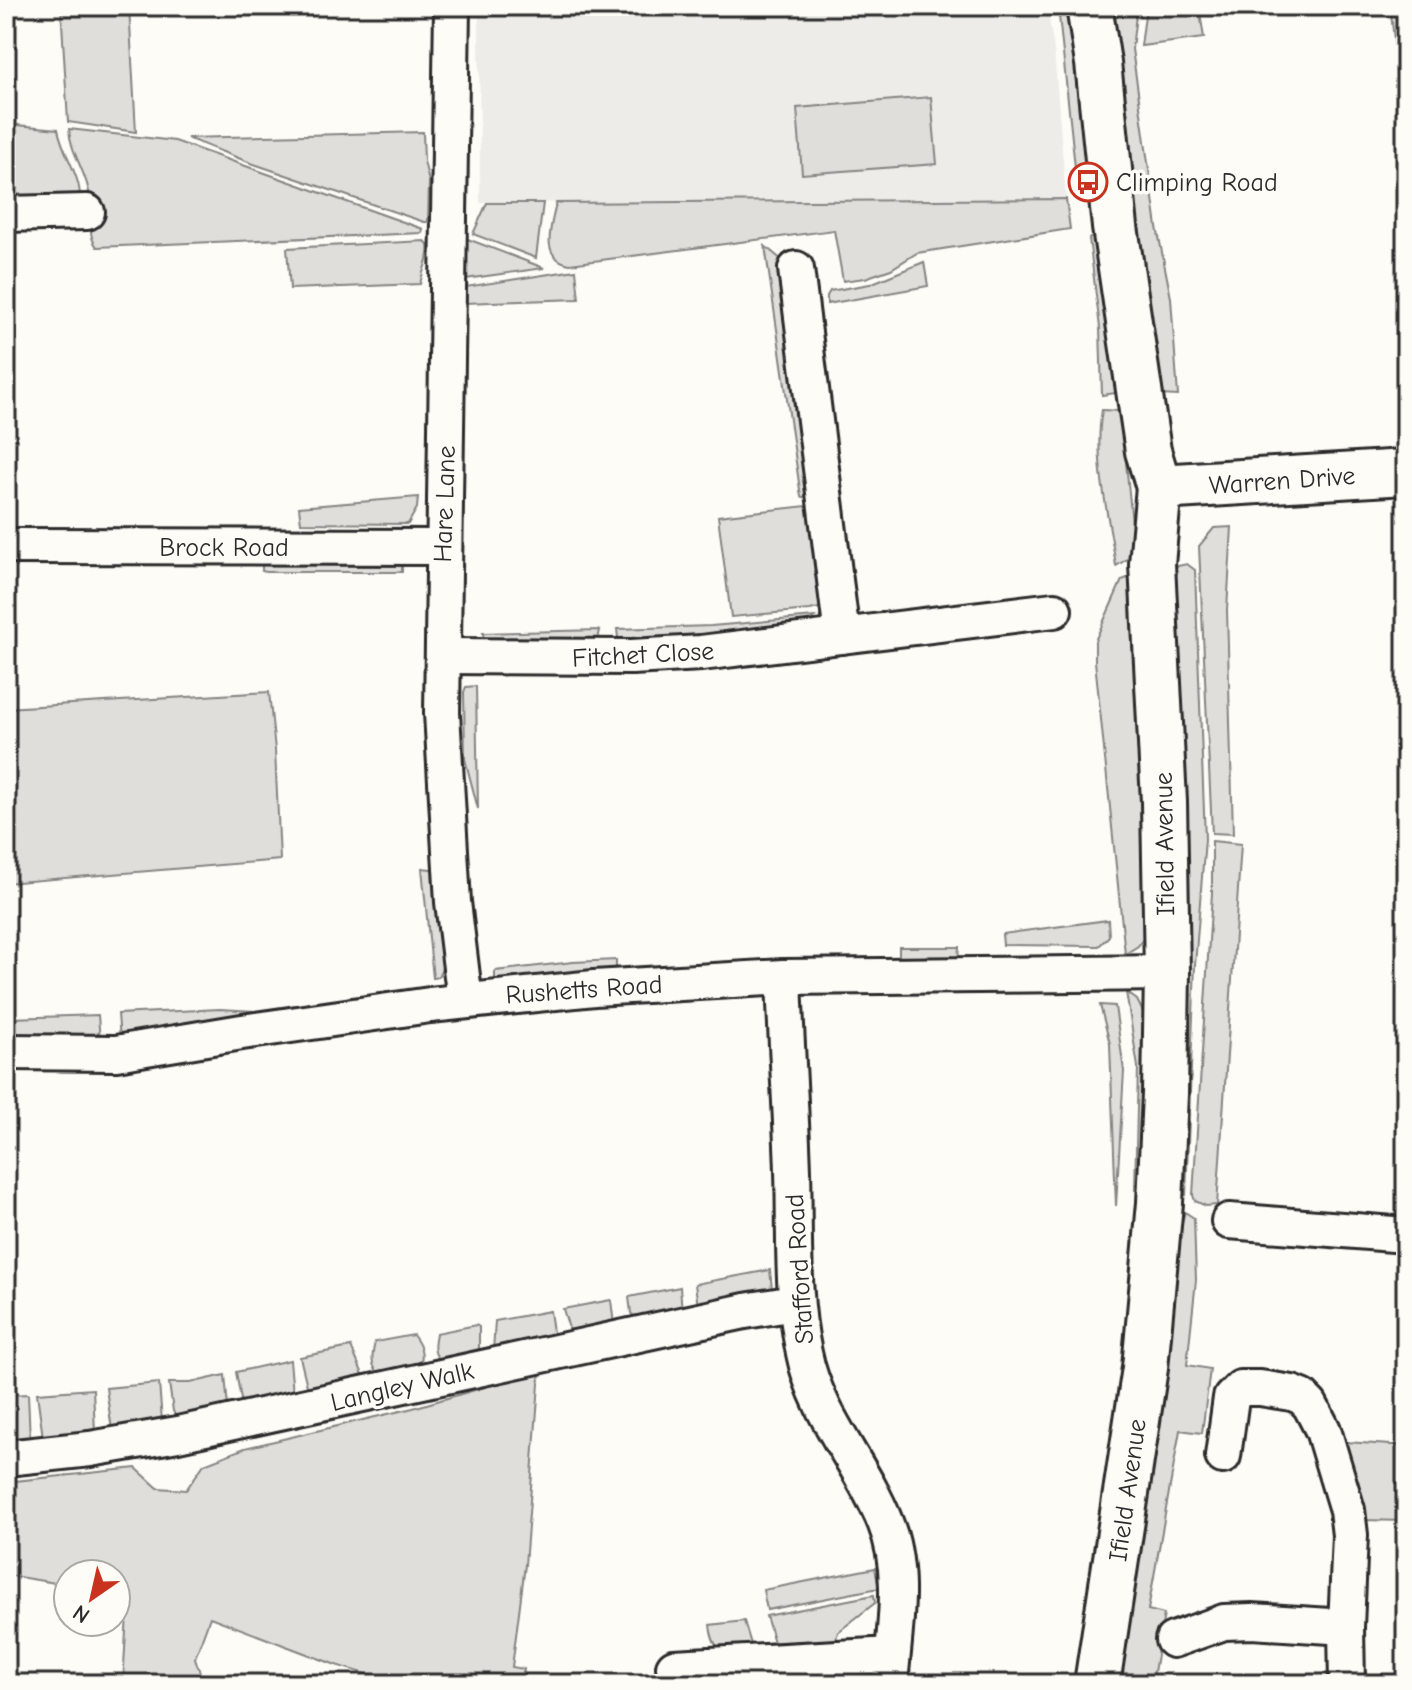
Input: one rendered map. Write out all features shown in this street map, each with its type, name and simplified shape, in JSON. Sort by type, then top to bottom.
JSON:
[{"type":"street","name":"Hare Lane","points":[[452,6],[442,547],[443,766],[453,902],[465,1001]]},
{"type":"street","name":"Ifield Avenue","points":[[1089,6],[1115,227],[1146,439],[1159,487],[1152,564],[1164,802],[1167,973],[1163,1141],[1145,1368],[1097,1684]]},
{"type":"street","points":[[6,214],[87,212]]},
{"type":"street","points":[[796,269],[842,636]]},
{"type":"street","name":"Warren Drive","points":[[1159,487],[1406,472]]},
{"type":"street","name":"Brock Road","points":[[6,546],[442,547]]},
{"type":"street","name":"Fitchet Close","points":[[443,656],[632,657],[701,653],[1054,610]]},
{"type":"street","name":"Rushetts Road","points":[[6,1052],[116,1053],[495,996],[594,988],[784,977],[1167,973]]},
{"type":"street","name":"Stafford Road","points":[[784,977],[793,1170],[795,1303],[804,1355],[815,1390],[885,1521],[894,1550],[897,1580],[891,1670]]},
{"type":"street","points":[[1229,1221],[1406,1235]]},
{"type":"street","name":"Langley Walk","points":[[6,1458],[90,1449],[178,1434],[745,1311],[795,1303]]},
{"type":"street","points":[[1223,1456],[1229,1408],[1235,1392],[1248,1387],[1292,1393],[1310,1405],[1323,1430],[1347,1510],[1351,1556],[1346,1627],[1347,1684]]},
{"type":"street","points":[[1173,1640],[1224,1622],[1346,1627]]},
{"type":"street","points":[[674,1667],[891,1670]]},
{"type":"shaded area","points":[[61,6],[129,6],[136,132],[68,122]]},
{"type":"shaded area","points":[[479,6],[1047,6],[1054,50],[1066,199],[480,203]]},
{"type":"shaded area","points":[[1058,6],[1073,6],[1097,175],[1076,177]]},
{"type":"shaded area","points":[[1103,6],[1137,6],[1132,49],[1157,227],[1171,298],[1178,396],[1160,395]]},
{"type":"shaded area","points":[[1199,6],[1204,38],[1141,46],[1146,7]]},
{"type":"shaded area","points":[[1390,6],[1406,6],[1406,140]]},
{"type":"shaded area","points":[[931,97],[937,164],[802,174],[797,108]]},
{"type":"shaded area","points":[[6,124],[58,129],[78,181],[80,199],[6,203]]},
{"type":"shaded area","points":[[69,129],[175,141],[423,229],[422,233],[97,247],[91,230],[91,203],[86,179],[72,146]]},
{"type":"shaded area","points":[[423,132],[424,161],[429,182],[428,222],[251,163],[187,138]]},
{"type":"shaded area","points":[[1066,199],[1070,229],[917,253],[891,269],[865,278],[843,281],[834,230],[570,264],[560,261],[550,248],[556,203]]},
{"type":"shaded area","points":[[487,203],[543,203],[536,258],[473,234]]},
{"type":"shaded area","points":[[1105,236],[1122,392],[1102,395],[1100,328],[1089,238]]},
{"type":"shaded area","points":[[465,238],[544,268],[465,279]]},
{"type":"shaded area","points":[[425,241],[428,254],[420,284],[290,289],[287,248]]},
{"type":"shaded area","points":[[765,246],[783,261],[815,496],[801,497]]},
{"type":"shaded area","points":[[924,262],[928,286],[827,304],[830,291],[870,284]]},
{"type":"shaded area","points":[[576,270],[579,299],[464,303],[465,287]]},
{"type":"shaded area","points":[[1102,410],[1121,411],[1135,554],[1116,566],[1099,448]]},
{"type":"shaded area","points":[[418,497],[417,508],[408,524],[301,523],[299,507]]},
{"type":"shaded area","points":[[815,505],[828,606],[731,617],[718,516]]},
{"type":"shaded area","points":[[1232,527],[1227,610],[1233,834],[1212,833],[1199,546],[1214,528]]},
{"type":"shaded area","points":[[402,559],[402,572],[262,571],[262,563]]},
{"type":"shaded area","points":[[1187,564],[1195,570],[1205,839],[1195,965],[1186,1195],[1179,1195],[1173,567]]},
{"type":"shaded area","points":[[1138,574],[1147,933],[1138,946],[1125,954],[1095,641],[1122,580]]},
{"type":"shaded area","points":[[815,617],[807,624],[619,646],[617,629],[711,626]]},
{"type":"shaded area","points":[[600,630],[597,645],[484,645],[483,633]]},
{"type":"shaded area","points":[[476,686],[478,809],[465,759],[464,692],[466,687]]},
{"type":"shaded area","points":[[269,692],[280,860],[6,883],[6,708]]},
{"type":"shaded area","points":[[1212,841],[1241,844],[1217,1205],[1206,1206],[1195,1201],[1193,1195],[1212,893]]},
{"type":"shaded area","points":[[422,868],[431,869],[437,874],[445,961],[438,977],[433,978]]},
{"type":"shaded area","points":[[1108,920],[1109,936],[1099,946],[1003,945],[1002,934]]},
{"type":"shaded area","points":[[899,947],[959,947],[958,961],[899,962]]},
{"type":"shaded area","points":[[616,960],[616,974],[495,982],[495,971]]},
{"type":"shaded area","points":[[1126,992],[1137,1000],[1145,1016],[1143,1192],[1135,1190],[1138,1067]]},
{"type":"shaded area","points":[[1100,1005],[1115,1006],[1124,1071],[1116,1206],[1110,1044]]},
{"type":"shaded area","points":[[220,1009],[276,1012],[120,1040],[118,1014]]},
{"type":"shaded area","points":[[98,1015],[100,1041],[11,1037],[11,1018]]},
{"type":"shaded area","points":[[1185,1212],[1194,1218],[1196,1280],[1187,1365],[1210,1369],[1202,1433],[1180,1430],[1148,1610],[1164,1614],[1153,1678],[1135,1674],[1133,1684],[1115,1684],[1146,1510]]},
{"type":"shaded area","points":[[770,1270],[772,1289],[698,1307],[695,1284]]},
{"type":"shaded area","points":[[680,1287],[682,1311],[638,1321],[631,1313],[629,1297]]},
{"type":"shaded area","points":[[611,1300],[614,1325],[571,1335],[563,1309]]},
{"type":"shaded area","points":[[550,1311],[554,1339],[493,1351],[495,1321]]},
{"type":"shaded area","points":[[479,1327],[479,1354],[441,1362],[438,1359],[434,1345],[436,1333]]},
{"type":"shaded area","points":[[413,1335],[422,1354],[418,1366],[382,1375],[375,1369],[372,1361],[375,1342]]},
{"type":"shaded area","points":[[351,1347],[365,1379],[312,1389],[307,1386],[300,1357]]},
{"type":"shaded area","points":[[290,1360],[293,1394],[242,1405],[236,1372]]},
{"type":"shaded area","points":[[540,1371],[525,1565],[512,1667],[524,1669],[522,1684],[389,1684],[390,1681],[336,1665],[210,1617],[195,1658],[204,1684],[123,1684],[126,1638],[132,1638],[132,1558],[52,1558],[52,1582],[6,1575],[6,1482],[136,1468],[158,1488],[186,1490],[204,1464],[245,1448],[413,1408]]},
{"type":"shaded area","points":[[225,1375],[228,1408],[177,1419],[169,1383],[190,1383]]},
{"type":"shaded area","points":[[159,1383],[162,1421],[112,1430],[106,1388]]},
{"type":"shaded area","points":[[93,1389],[95,1432],[43,1438],[37,1393]]},
{"type":"shaded area","points":[[28,1394],[30,1440],[6,1441],[6,1395]]},
{"type":"shaded area","points":[[1345,1442],[1406,1446],[1406,1521],[1362,1520]]},
{"type":"shaded area","points":[[875,1568],[879,1588],[767,1610],[763,1590]]},
{"type":"shaded area","points":[[874,1595],[875,1603],[838,1632],[835,1642],[776,1649],[766,1616]]},
{"type":"shaded area","points":[[744,1621],[753,1651],[729,1651],[718,1647],[710,1625]]},
{"type":"place","name":"Climping Road","points":[[1088,182]]}]
